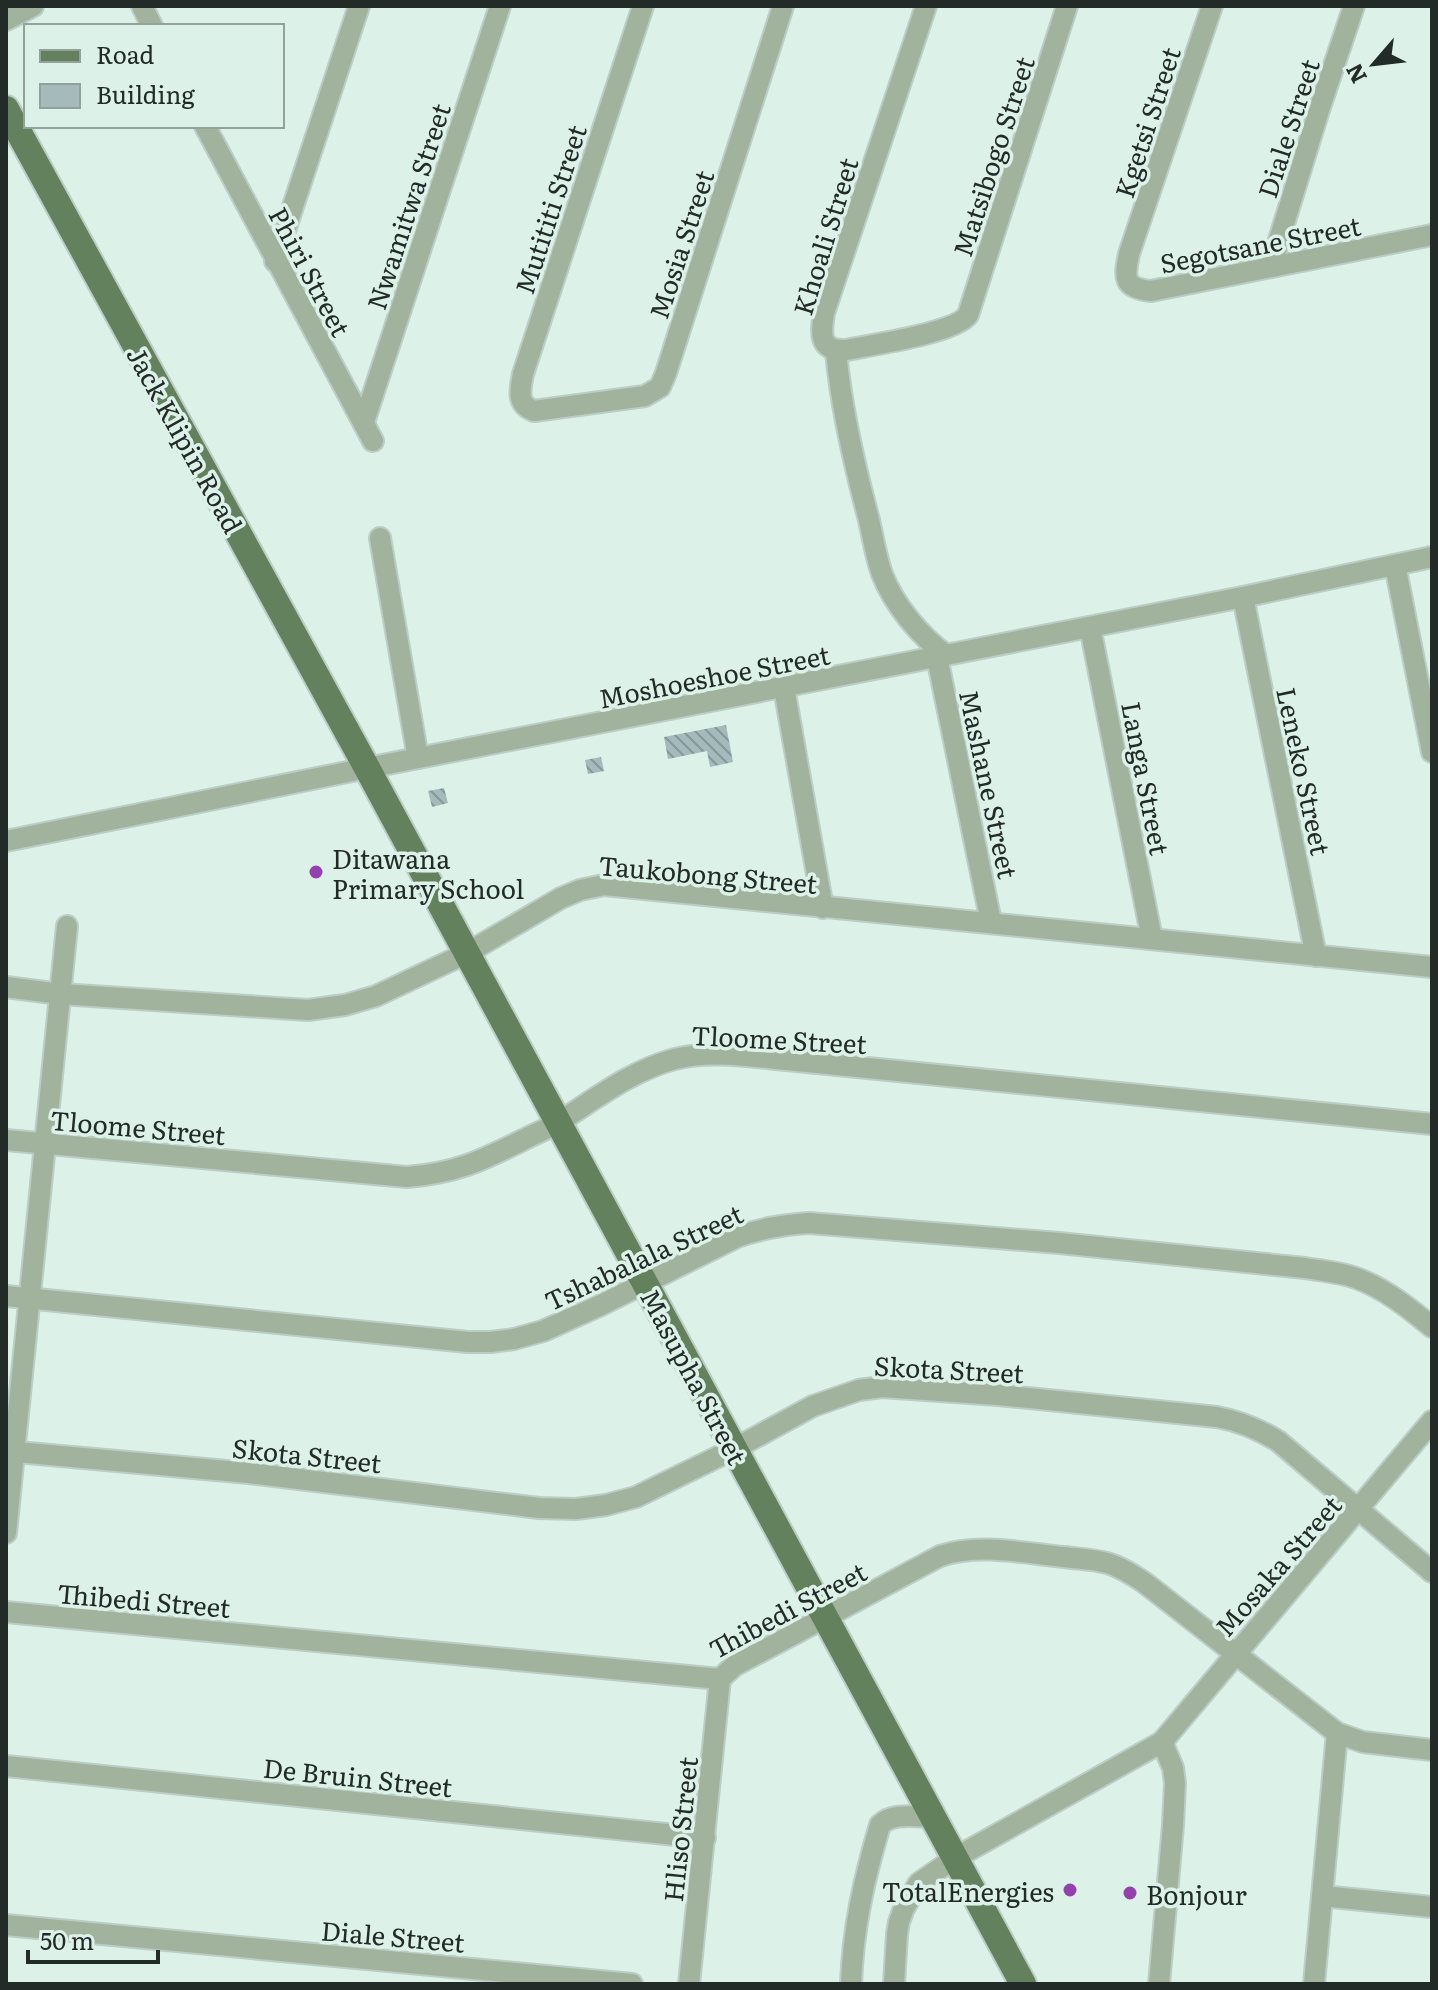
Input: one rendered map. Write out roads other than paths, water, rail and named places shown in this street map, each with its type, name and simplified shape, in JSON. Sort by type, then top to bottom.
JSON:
[{"type":"main road","name":"Jack Klipin Road","points":[[6,109],[367,768]]},
{"type":"main road","name":"Masupha Street","points":[[367,768],[1023,1984]]},
{"type":"street","points":[[6,20],[33,6]]},
{"type":"street","points":[[142,6],[151,24]]},
{"type":"street","points":[[275,261],[359,6]]},
{"type":"street","name":"Nwamitwa Street","points":[[368,432],[500,6]]},
{"type":"street","name":"Mutititi Street","points":[[547,411],[534,411],[522,404],[520,390],[523,374],[643,6]]},
{"type":"street","name":"Mosia Street","points":[[547,411],[645,396],[660,387],[783,6]]},
{"type":"street","name":"Khoali Street","points":[[926,6],[824,313],[821,332],[827,344],[836,351],[945,329],[964,321]]},
{"type":"street","name":"Matsibogo Street","points":[[964,321],[1067,6]]},
{"type":"street","name":"Kgetsi Street","points":[[1129,254],[1212,6]]},
{"type":"street","name":"Diale Street","points":[[1271,266],[1354,6]]},
{"type":"street","name":"Phiri Street","points":[[206,128],[368,432]]},
{"type":"street","name":"Segotsane Street","points":[[1129,254],[1125,274],[1128,281],[1134,287],[1151,291],[1432,235]]},
{"type":"street","points":[[836,351],[839,388],[883,574],[914,626],[942,656]]},
{"type":"street","points":[[380,538],[418,758]]},
{"type":"street","name":"Moshoeshoe Street","points":[[6,841],[1432,557]]},
{"type":"street","points":[[1395,565],[1432,752]]},
{"type":"street","name":"Leneko Street","points":[[1243,597],[1316,956]]},
{"type":"street","name":"Langa Street","points":[[1090,627],[1152,939]]},
{"type":"street","name":"Mashane Street","points":[[942,656],[991,922]]},
{"type":"street","points":[[784,688],[823,908]]},
{"type":"street","name":"Taukobong Street","points":[[6,987],[60,994],[308,1010],[345,1005],[376,996],[467,953],[561,898],[592,886],[620,886],[1432,967]]},
{"type":"street","points":[[6,1533],[10,1452],[29,1299],[67,926]]},
{"type":"street","name":"Tloome Street","points":[[6,1140],[407,1177],[437,1174],[480,1162],[558,1123],[650,1067],[677,1058],[708,1054],[1432,1124]]},
{"type":"street","name":"Tshabalala Street","points":[[6,1296],[491,1342],[543,1331],[737,1237],[777,1225],[809,1223],[1059,1243],[1337,1273],[1358,1278],[1392,1296],[1432,1327]]},
{"type":"street","name":"Skota Street","points":[[10,1452],[249,1473],[539,1508],[576,1509],[636,1497],[813,1406],[859,1390],[882,1387],[998,1395],[1234,1420],[1254,1427],[1278,1441],[1432,1572]]},
{"type":"street","name":"Mosaka Street","points":[[894,1984],[897,1934],[904,1908],[919,1883],[955,1858],[1162,1742],[1432,1421]]},
{"type":"street","name":"Thibedi Street","points":[[6,1612],[720,1679],[734,1666],[940,1556],[973,1549],[1000,1551],[1105,1562],[1121,1569],[1145,1583],[1236,1652],[1337,1733]]},
{"type":"street","name":"Hliso Street","points":[[689,1984],[720,1679]]},
{"type":"street","points":[[1314,1984],[1337,1733],[1363,1742],[1432,1750]]},
{"type":"street","points":[[1159,1984],[1175,1783],[1173,1768],[1162,1742]]},
{"type":"street","name":"De Bruin Street","points":[[6,1766],[705,1838]]},
{"type":"street","points":[[851,1984],[857,1914],[880,1825],[893,1817],[933,1817]]},
{"type":"street","points":[[1322,1896],[1432,1907]]},
{"type":"street","name":"Diale Street","points":[[6,1925],[632,1984]]},
{"type":"place","name":"Ditawana Primary School","points":[[316,872]]},
{"type":"place","name":"TotalEnergies","points":[[1070,1890]]},
{"type":"place","name":"Bonjour","points":[[1130,1893]]}]
